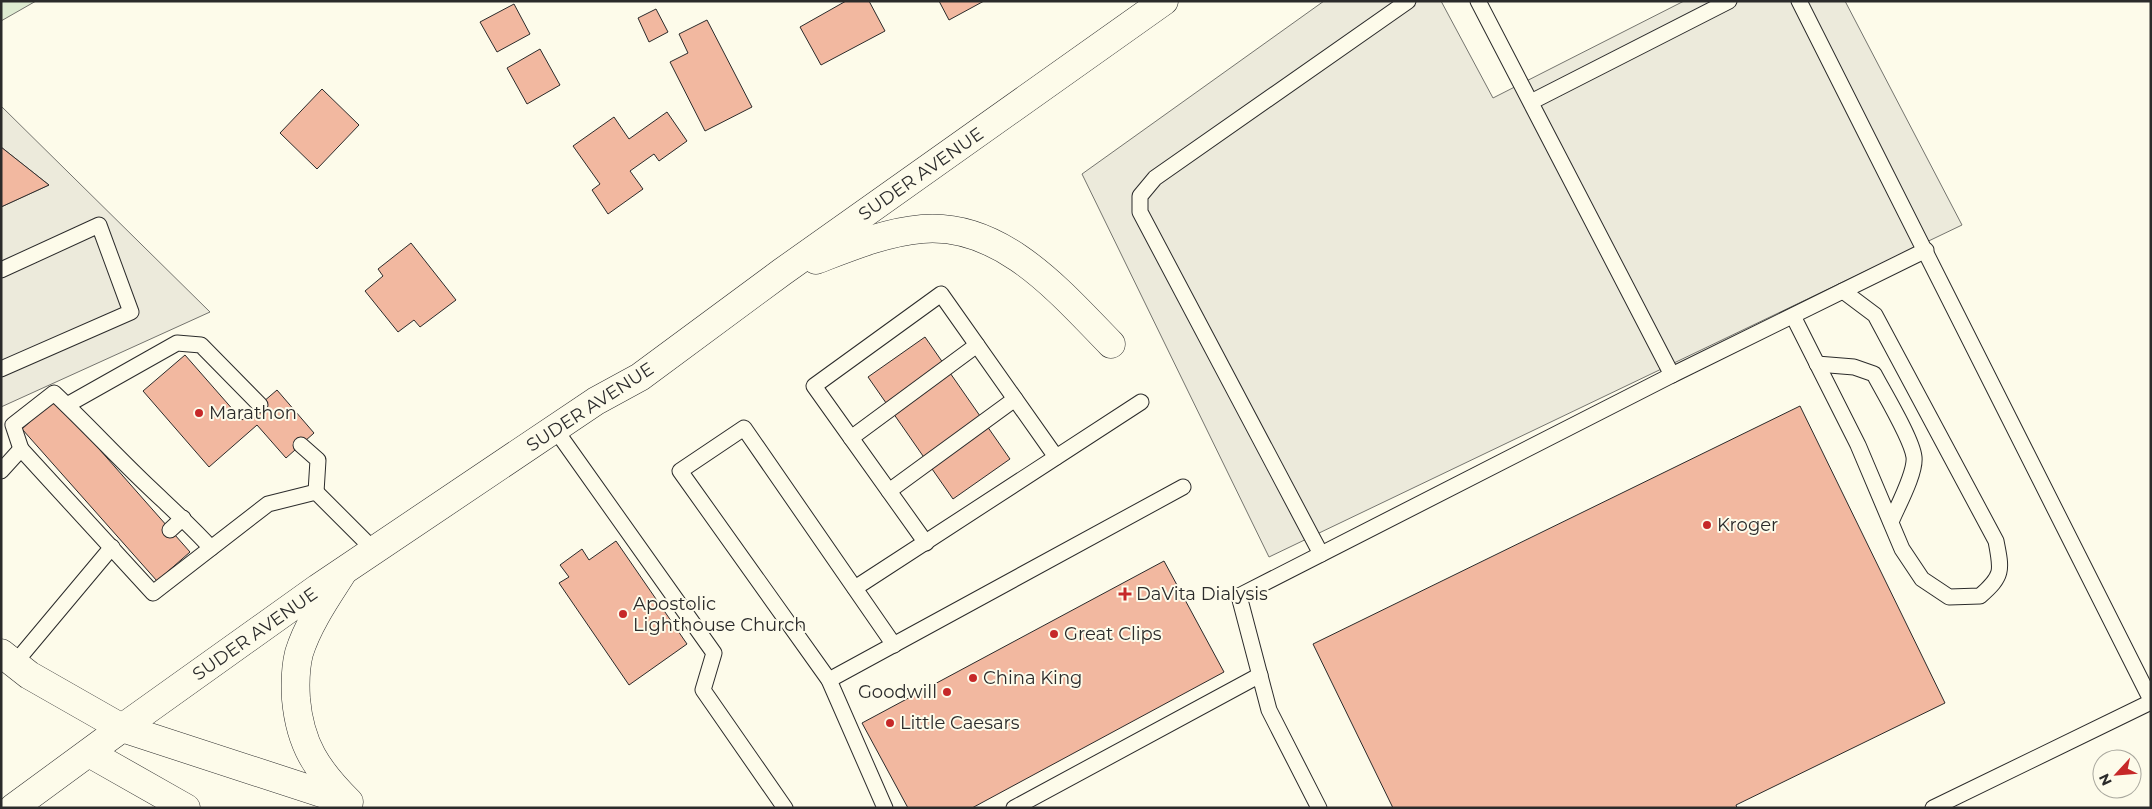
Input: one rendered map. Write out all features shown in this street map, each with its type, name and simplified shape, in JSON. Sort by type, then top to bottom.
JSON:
[{"type":"main road","name":"SUDER AVENUE","points":[[13,808],[122,728],[374,550],[554,428],[596,401],[640,377],[782,272],[1164,1]]},
{"type":"main road","points":[[782,272],[890,235],[923,228],[958,231],[994,244],[1048,280],[1112,344]]},
{"type":"main road","points":[[343,572],[307,633],[296,668],[295,683],[298,715],[306,746],[330,783],[357,805]]},
{"type":"main road","points":[[8,658],[29,675],[122,728],[357,805]]},
{"type":"main road","points":[[88,753],[186,808]]},
{"type":"lane","points":[[1321,554],[1140,212],[1140,196],[1155,178],[1408,1]]},
{"type":"lane","points":[[1478,1],[1672,375]]},
{"type":"lane","points":[[1531,102],[1729,1]]},
{"type":"lane","points":[[1799,1],[1926,250],[2151,701],[1933,808]]},
{"type":"lane","points":[[1,270],[99,225],[131,312],[1,369]]},
{"type":"lane","points":[[1319,808],[1269,710],[1239,596],[1672,375],[1926,250]]},
{"type":"lane","points":[[1793,316],[1858,445],[1902,549],[1922,579],[1949,597],[1980,596],[1997,581],[2001,563],[1996,541],[1875,314],[1843,291]]},
{"type":"lane","points":[[926,543],[814,386],[941,294],[1056,457]]},
{"type":"lane","points":[[67,405],[177,344],[201,345],[260,405]]},
{"type":"lane","points":[[851,438],[977,346]]},
{"type":"lane","points":[[1817,364],[1854,367],[1874,374],[1907,439],[1914,458],[1912,473],[1891,522]]},
{"type":"lane","points":[[212,548],[183,518],[145,492],[54,393],[13,425],[21,449],[50,470],[105,531],[112,547],[134,564],[153,593],[212,548],[268,504],[316,492]]},
{"type":"lane","points":[[889,491],[1015,398]]},
{"type":"lane","points":[[855,588],[1141,402]]},
{"type":"lane","points":[[554,428],[714,653],[703,690],[786,808]]},
{"type":"lane","points":[[885,808],[830,680],[680,471],[744,428],[894,645]]},
{"type":"lane","points":[[301,445],[318,460],[316,492],[374,550]]},
{"type":"lane","points":[[1,471],[21,449]]},
{"type":"lane","points":[[830,680],[1183,487]]},
{"type":"lane","points":[[170,530],[183,518]]},
{"type":"lane","points":[[8,658],[112,547]]},
{"type":"lane","points":[[1014,808],[1260,675]]},
{"type":"green space","points":[[1,1],[36,1],[1,21]]},
{"type":"shaded area","points":[[1324,1],[1441,1],[1493,98],[1684,1],[1845,1],[1962,225],[1269,557],[1082,174]]},
{"type":"shaded area","points":[[1,106],[210,312],[1,407],[1,207],[49,185],[1,147]]},
{"type":"building","points":[[846,1],[869,1],[885,31],[821,65],[800,27]]},
{"type":"building","points":[[939,1],[984,1],[949,20]]},
{"type":"building","points":[[514,4],[530,34],[497,52],[480,22]]},
{"type":"building","points":[[656,9],[668,32],[649,42],[638,18]]},
{"type":"building","points":[[707,20],[752,107],[705,131],[670,62],[688,53],[679,34]]},
{"type":"building","points":[[540,49],[560,85],[527,104],[507,68]]},
{"type":"building","points":[[322,89],[359,125],[317,169],[280,133]]},
{"type":"building","points":[[667,112],[687,141],[659,161],[654,154],[630,171],[643,189],[608,214],[592,190],[600,184],[573,146],[614,117],[629,139]]},
{"type":"building","points":[[1,147],[49,185],[1,207]]},
{"type":"building","points":[[411,243],[456,300],[420,327],[414,320],[398,332],[365,291],[383,276],[378,269]]},
{"type":"building","points":[[925,337],[1010,459],[953,499],[868,377]]},
{"type":"building","name":"Marathon","points":[[185,355],[242,420],[277,390],[314,433],[286,458],[257,425],[209,467],[143,391]]},
{"type":"building","points":[[55,399],[190,552],[157,581],[22,429]]},
{"type":"building","name":"Kroger","points":[[1800,406],[1945,703],[1736,805],[1737,808],[1393,808],[1313,644]]},
{"type":"building","name":"Apostolic Lighthouse Church","points":[[616,541],[687,644],[629,685],[559,583],[569,577],[560,565],[582,549],[589,560]]},
{"type":"building","points":[[1164,561],[1224,672],[972,808],[908,808],[862,723]]},
{"type":"place","name":"Marathon","points":[[199,413]]},
{"type":"place","name":"Kroger","points":[[1707,525]]},
{"type":"place","name":"DaVita Dialysis","points":[[1125,594]]},
{"type":"place","name":"Apostolic Lighthouse Church","points":[[623,614]]},
{"type":"place","name":"Great Clips","points":[[1054,634]]},
{"type":"place","name":"China King","points":[[973,678]]},
{"type":"place","name":"Goodwill","points":[[947,692]]},
{"type":"place","name":"Little Caesars","points":[[890,723]]}]
